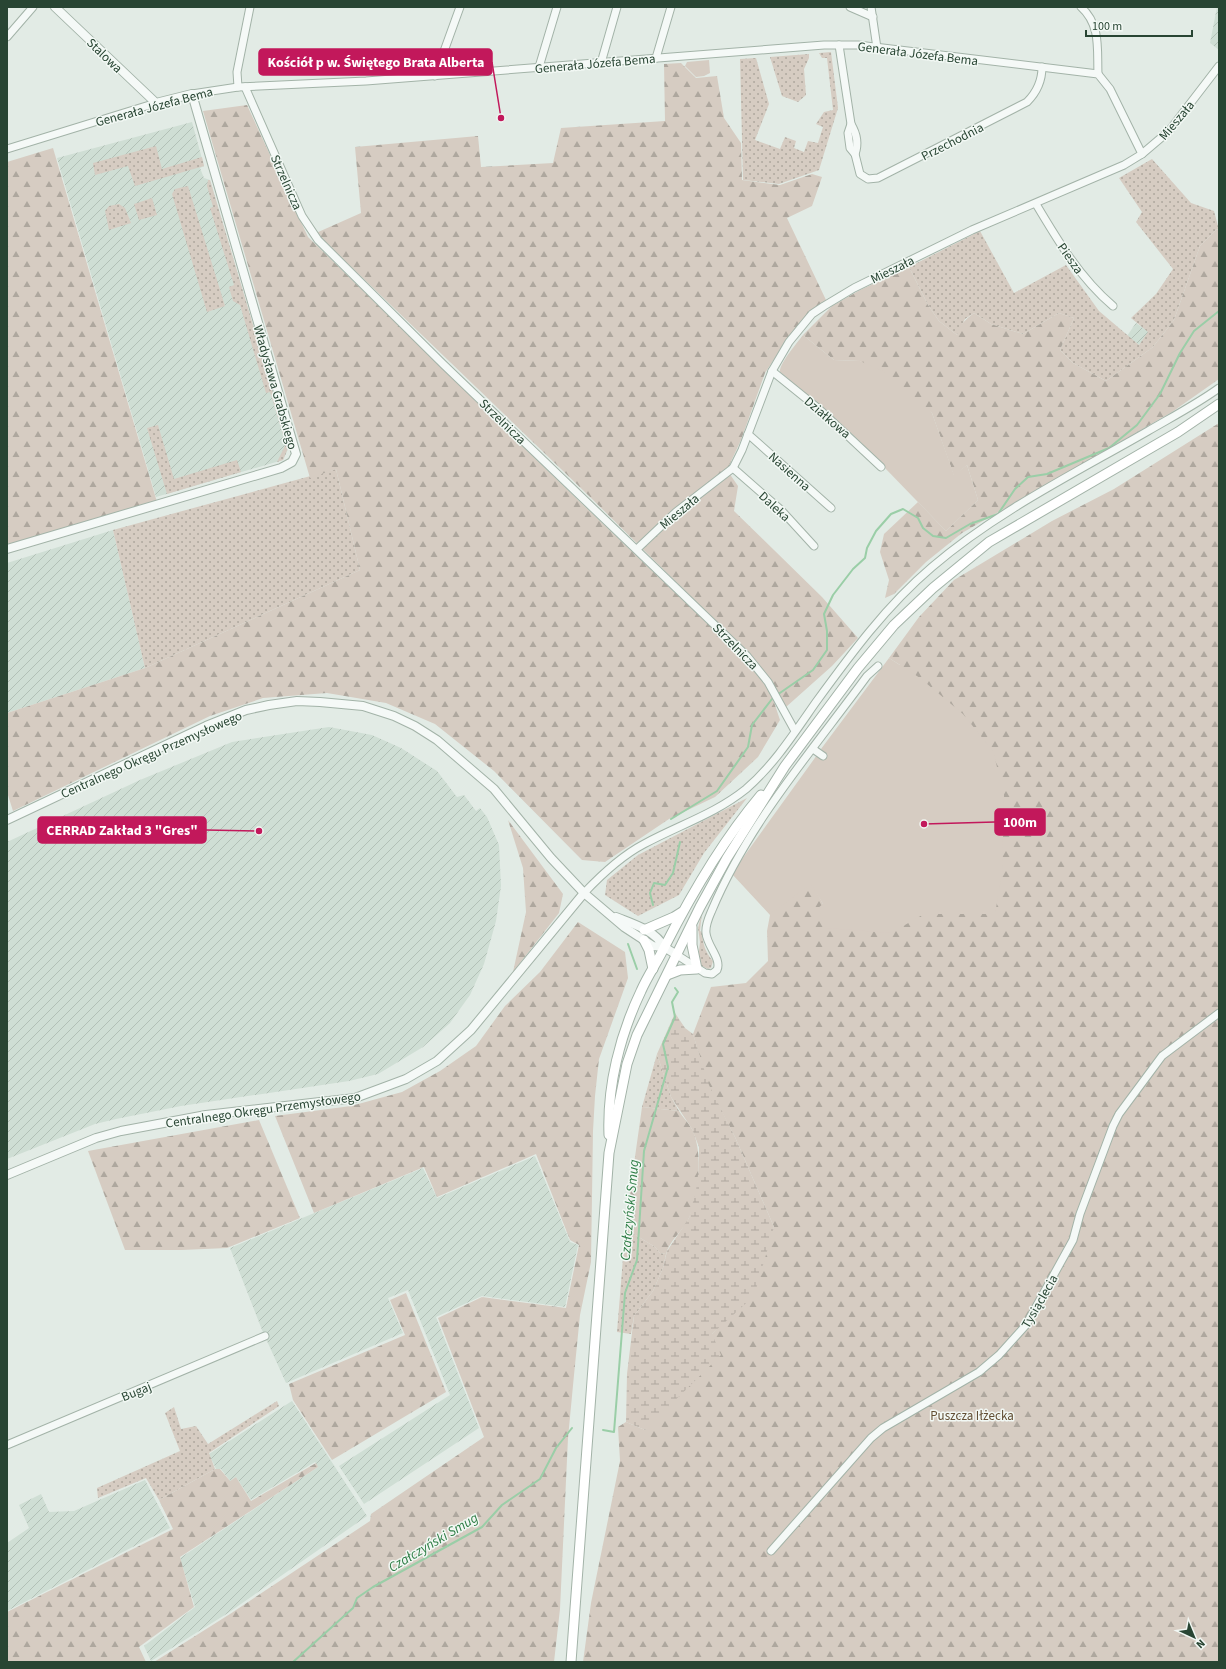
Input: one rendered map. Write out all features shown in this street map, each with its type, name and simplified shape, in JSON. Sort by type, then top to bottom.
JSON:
[{"type":"main road","points":[[571,1662],[610,1153],[627,1064],[638,1035],[676,955],[727,858],[786,766],[858,668],[894,625],[963,562],[989,542],[1178,432],[1219,404]]},
{"type":"main road","points":[[610,1153],[609,1129],[613,1073],[631,1013],[653,968],[700,881],[752,806],[786,766]]},
{"type":"main road","points":[[644,930],[683,912]]},
{"type":"main road","points":[[667,975],[680,970],[697,969],[692,945],[693,922]]},
{"type":"main road","points":[[644,940],[649,950],[653,968]]},
{"type":"street","points":[[7,37],[33,7]]},
{"type":"street","name":"Stalowa","points":[[55,7],[156,104]]},
{"type":"street","name":"Strzelnicza","points":[[250,7],[237,72],[241,87],[302,216],[318,240],[443,364],[637,549],[757,667],[768,682],[795,730]]},
{"type":"street","points":[[435,76],[459,7]]},
{"type":"street","points":[[539,67],[557,7]]},
{"type":"street","points":[[601,63],[617,7]]},
{"type":"street","points":[[656,58],[671,7]]},
{"type":"street","points":[[850,7],[873,17]]},
{"type":"street","points":[[871,7],[877,48]]},
{"type":"street","points":[[1081,7],[1092,19],[1096,30],[1098,74],[1110,89],[1142,154]]},
{"type":"street","name":"Generała Józefa Bema","points":[[7,148],[192,94],[241,87],[320,84],[435,76],[839,45],[877,48],[1098,74]]},
{"type":"street","name":"Przechodnia","points":[[839,45],[851,124],[856,132],[858,146],[855,154],[860,175],[868,179],[878,178],[1027,102],[1034,95],[1042,77],[1042,67]]},
{"type":"street","name":"Mieszała","points":[[637,549],[676,512],[733,468],[748,434],[772,371],[786,346],[812,314],[830,301],[972,230],[1098,178],[1142,154],[1169,130],[1219,66]]},
{"type":"street","name":"Władysława Grabskiego","points":[[7,549],[281,468],[291,464],[296,457],[296,450],[192,94]]},
{"type":"street","name":"Piesza","points":[[1036,204],[1077,268],[1099,294],[1113,306]]},
{"type":"street","name":"Działkowa","points":[[772,371],[819,409],[881,467]]},
{"type":"street","points":[[878,666],[867,676],[764,816],[746,843],[708,920],[706,934],[710,948],[718,959],[718,967],[712,974],[704,973],[664,948],[653,946],[624,927],[584,894],[608,868],[626,855],[645,844],[719,809],[745,789],[769,765],[861,642],[891,607],[931,568],[951,551],[998,518],[1186,409],[1219,388]]},
{"type":"street","name":"Nasienna","points":[[748,434],[831,508]]},
{"type":"street","name":"Daleka","points":[[733,468],[781,510],[814,546]]},
{"type":"street","name":"Centralnego Okręgu Przemysłowego","points":[[7,820],[235,714],[269,705],[297,702],[352,705],[394,716],[422,730],[446,747],[494,789],[551,858],[584,894],[472,1030],[437,1061],[406,1079],[355,1098],[206,1115],[121,1131],[96,1138],[7,1175]]},
{"type":"street","points":[[813,749],[823,756]]},
{"type":"street","points":[[611,915],[659,938],[664,948]]},
{"type":"street","name":"Tysiąclecia","points":[[771,1551],[871,1438],[883,1428],[978,1372],[1018,1335],[1026,1325],[1073,1240],[1080,1214],[1113,1126],[1119,1114],[1162,1056],[1219,1013]]},
{"type":"street","name":"Bugaj","points":[[7,1445],[266,1336]]},
{"type":"shaded area","points":[[1217,7],[1219,7],[1219,50],[1210,43]]},
{"type":"shaded area","points":[[192,122],[204,166],[200,168],[204,178],[210,180],[289,447],[283,460],[156,497],[57,158]]},
{"type":"shaded area","points":[[1136,323],[1149,332],[1139,345],[1127,336]]},
{"type":"shaded area","points":[[113,530],[145,668],[7,713],[7,563]]},
{"type":"shaded area","points":[[329,727],[372,735],[401,748],[437,771],[457,797],[464,795],[476,811],[480,808],[487,817],[499,845],[501,886],[496,921],[484,964],[470,995],[450,1023],[423,1047],[378,1074],[349,1081],[181,1106],[116,1119],[95,1124],[7,1159],[7,842],[140,780],[232,742]]},
{"type":"shaded area","points":[[535,1156],[570,1242],[578,1245],[565,1307],[482,1296],[436,1317],[479,1428],[364,1504],[339,1466],[450,1395],[408,1290],[388,1298],[403,1333],[286,1383],[262,1330],[230,1248],[423,1168],[437,1198]]},
{"type":"shaded area","points":[[292,1401],[367,1516],[228,1613],[151,1661],[144,1646],[195,1607],[180,1558],[318,1467],[315,1462],[251,1500],[236,1477],[230,1481],[221,1469],[216,1469],[209,1454]]},
{"type":"shaded area","points":[[145,1480],[170,1528],[7,1611],[7,1543],[29,1528],[19,1505],[41,1494],[49,1512],[74,1511]]},
{"type":"green space","points":[[831,52],[838,108],[819,170],[779,184],[743,180],[740,59],[756,58],[769,104],[755,140],[780,149],[785,137],[796,141],[794,148],[804,152],[808,141],[818,143],[823,127],[816,124],[824,112],[833,110],[827,58],[822,58],[819,53]]},
{"type":"green space","points":[[809,54],[809,58],[804,69],[806,95],[798,102],[782,96],[770,57]]},
{"type":"green space","points":[[709,60],[710,73],[704,76],[696,77],[685,66],[687,62]]},
{"type":"green space","points":[[681,63],[696,78],[717,76],[724,118],[741,143],[742,180],[780,185],[812,174],[822,177],[812,206],[787,218],[826,300],[807,317],[784,344],[765,373],[741,440],[727,470],[738,486],[734,511],[822,597],[858,638],[832,666],[786,707],[755,660],[588,495],[316,233],[361,213],[355,147],[478,136],[481,167],[553,163],[561,128],[665,121],[664,64]]},
{"type":"green space","points":[[247,105],[308,237],[577,499],[752,666],[770,690],[780,720],[758,757],[715,797],[669,819],[605,862],[582,860],[494,771],[435,724],[386,703],[327,693],[263,698],[210,716],[13,811],[7,792],[7,713],[145,668],[360,570],[336,469],[310,478],[203,111]]},
{"type":"green space","points":[[156,146],[162,169],[202,157],[204,166],[135,186],[128,166],[95,175],[93,163]]},
{"type":"green space","points":[[53,148],[157,502],[7,545],[7,162]]},
{"type":"green space","points":[[1152,159],[1191,203],[1214,211],[1219,230],[1217,229],[1200,246],[1174,320],[1153,347],[1106,381],[1073,363],[1060,350],[1074,318],[1059,313],[1023,334],[991,324],[974,313],[965,319],[957,335],[939,321],[928,305],[909,267],[980,231],[1014,293],[1066,265],[1099,311],[1139,345],[1148,332],[1131,318],[1156,294],[1173,269],[1136,222],[1142,212],[1119,178]]},
{"type":"green space","points":[[208,180],[210,180],[289,446],[283,460],[277,462],[286,444],[270,392],[266,393],[240,305],[233,301],[229,287],[234,285],[210,208],[213,207],[207,186]]},
{"type":"green space","points":[[188,186],[225,306],[207,312],[172,194],[175,189]]},
{"type":"green space","points":[[152,198],[157,215],[139,220],[134,204]]},
{"type":"green space","points":[[119,204],[125,208],[131,223],[109,230],[105,211],[109,206]]},
{"type":"green space","points":[[1217,229],[1219,231],[1219,379],[1172,412],[962,533],[926,562],[894,594],[885,598],[889,580],[880,552],[884,534],[918,502],[946,531],[978,500],[967,465],[954,476],[932,413],[860,361],[834,360],[803,335],[832,306],[860,290],[909,267],[928,305],[939,321],[957,335],[963,322],[974,313],[991,324],[1023,334],[1059,313],[1074,318],[1060,350],[1073,363],[1106,381],[1153,347],[1174,320],[1200,246]]},
{"type":"green space","points":[[803,335],[834,360],[860,361],[889,374],[932,413],[954,475],[967,465],[978,500],[946,531],[853,435],[780,372],[780,368],[785,359]]},
{"type":"green space","name":"Puszcza Iłżecka","points":[[1219,423],[1219,1662],[583,1662],[591,1603],[620,1461],[618,1427],[626,1422],[645,1430],[712,1334],[727,1319],[774,1227],[735,1137],[708,1085],[693,1034],[711,987],[746,983],[768,961],[767,931],[770,915],[732,874],[777,865],[820,888],[816,891],[823,904],[900,665],[889,658],[919,617],[954,580],[1052,521],[1114,489]]},
{"type":"green space","points":[[158,425],[174,479],[237,460],[241,472],[167,494],[147,428]]},
{"type":"green space","points":[[336,469],[360,570],[145,668],[113,530]]},
{"type":"green space","points":[[889,658],[920,678],[963,714],[993,751],[1004,795],[1002,873],[995,914],[924,914],[891,933],[826,928],[818,908],[823,904],[811,884],[770,914],[732,873],[817,755],[822,758],[825,753],[821,749]]},
{"type":"green space","points":[[747,798],[704,853],[679,895],[638,916],[605,895],[607,880],[638,855]]},
{"type":"green space","points":[[508,820],[563,894],[559,913],[513,972],[526,912],[523,868]]},
{"type":"green space","points":[[702,912],[700,931],[702,932],[706,951],[713,961],[711,968],[708,969],[700,965],[698,960],[700,942],[698,928]]},
{"type":"green space","points":[[578,922],[625,952],[628,978],[599,1059],[593,1131],[591,1262],[580,1315],[568,1438],[560,1609],[554,1662],[154,1662],[230,1614],[370,1521],[371,1514],[484,1437],[438,1318],[482,1297],[566,1308],[579,1245],[570,1240],[536,1154],[437,1197],[424,1167],[314,1213],[275,1116],[351,1106],[402,1092],[440,1071],[476,1046],[505,1006],[540,972]]},
{"type":"green space","points":[[675,1013],[685,1028],[693,1034],[709,1085],[735,1137],[774,1227],[754,1296],[712,1334],[721,1355],[645,1430],[626,1422],[627,1374],[634,1316],[653,1291],[663,1268],[667,1251],[689,1218],[696,1190],[699,1167],[699,1147],[692,1129],[671,1097],[657,1054]]},
{"type":"green space","points":[[657,1054],[671,1097],[679,1111],[642,1107]]},
{"type":"green space","points":[[642,1107],[679,1111],[693,1131],[698,1151],[699,1163],[697,1186],[689,1218],[670,1245],[666,1254],[660,1253],[655,1247],[629,1231],[626,1221]]},
{"type":"green space","points":[[259,1120],[300,1218],[227,1248],[125,1250],[88,1151]]},
{"type":"green space","points":[[626,1221],[629,1231],[655,1247],[660,1253],[666,1254],[663,1268],[653,1291],[634,1316],[631,1334],[617,1332]]},
{"type":"green space","points":[[406,1293],[446,1392],[332,1460],[293,1400],[289,1384],[405,1335],[390,1300]]},
{"type":"green space","points":[[277,1401],[279,1406],[209,1453],[215,1469],[159,1500],[146,1478],[98,1498],[97,1488],[180,1451],[165,1413],[174,1407],[181,1429],[196,1426],[208,1444]]},
{"type":"green space","points":[[316,1463],[318,1467],[180,1557],[194,1607],[139,1647],[146,1662],[7,1662],[7,1612],[173,1529],[159,1500],[215,1469],[220,1469],[230,1481],[236,1477],[251,1501]]},
{"type":"waterway","name":"Czałczyński Smug","points":[[777,695],[813,670],[827,650],[827,631],[824,614],[833,595],[853,569],[865,558],[867,548],[876,531],[891,514],[903,509],[918,518],[923,528],[933,536],[946,538],[970,524],[998,514],[1015,489],[1028,477],[1047,474],[1109,448],[1137,425],[1160,394],[1180,353],[1194,331],[1219,311]]},
{"type":"waterway","name":"Czałczyński Smug","points":[[671,819],[717,791],[748,747],[752,725],[772,699]]},
{"type":"waterway","name":"Czałczyński Smug","points":[[653,905],[650,893],[654,883],[665,885],[673,873],[680,842]]},
{"type":"waterway","name":"Czałczyński Smug","points":[[628,944],[637,969]]},
{"type":"waterway","name":"Czałczyński Smug","points":[[603,1430],[614,1432],[625,1293],[637,1260],[644,1151],[668,1067],[663,1044],[675,1017],[672,1002],[678,992],[675,988]]},
{"type":"waterway","name":"Czałczyński Smug","points":[[293,1662],[353,1608],[357,1598],[373,1587],[482,1527],[502,1505],[540,1479],[556,1448],[572,1428]]},
{"type":"place","name":"Kościół p w. Świętego Brata Alberta","points":[[501,118]]},
{"type":"place","name":"100m","points":[[924,824]]},
{"type":"place","name":"CERRAD Zakład 3 \"Gres\"","points":[[259,831]]}]
